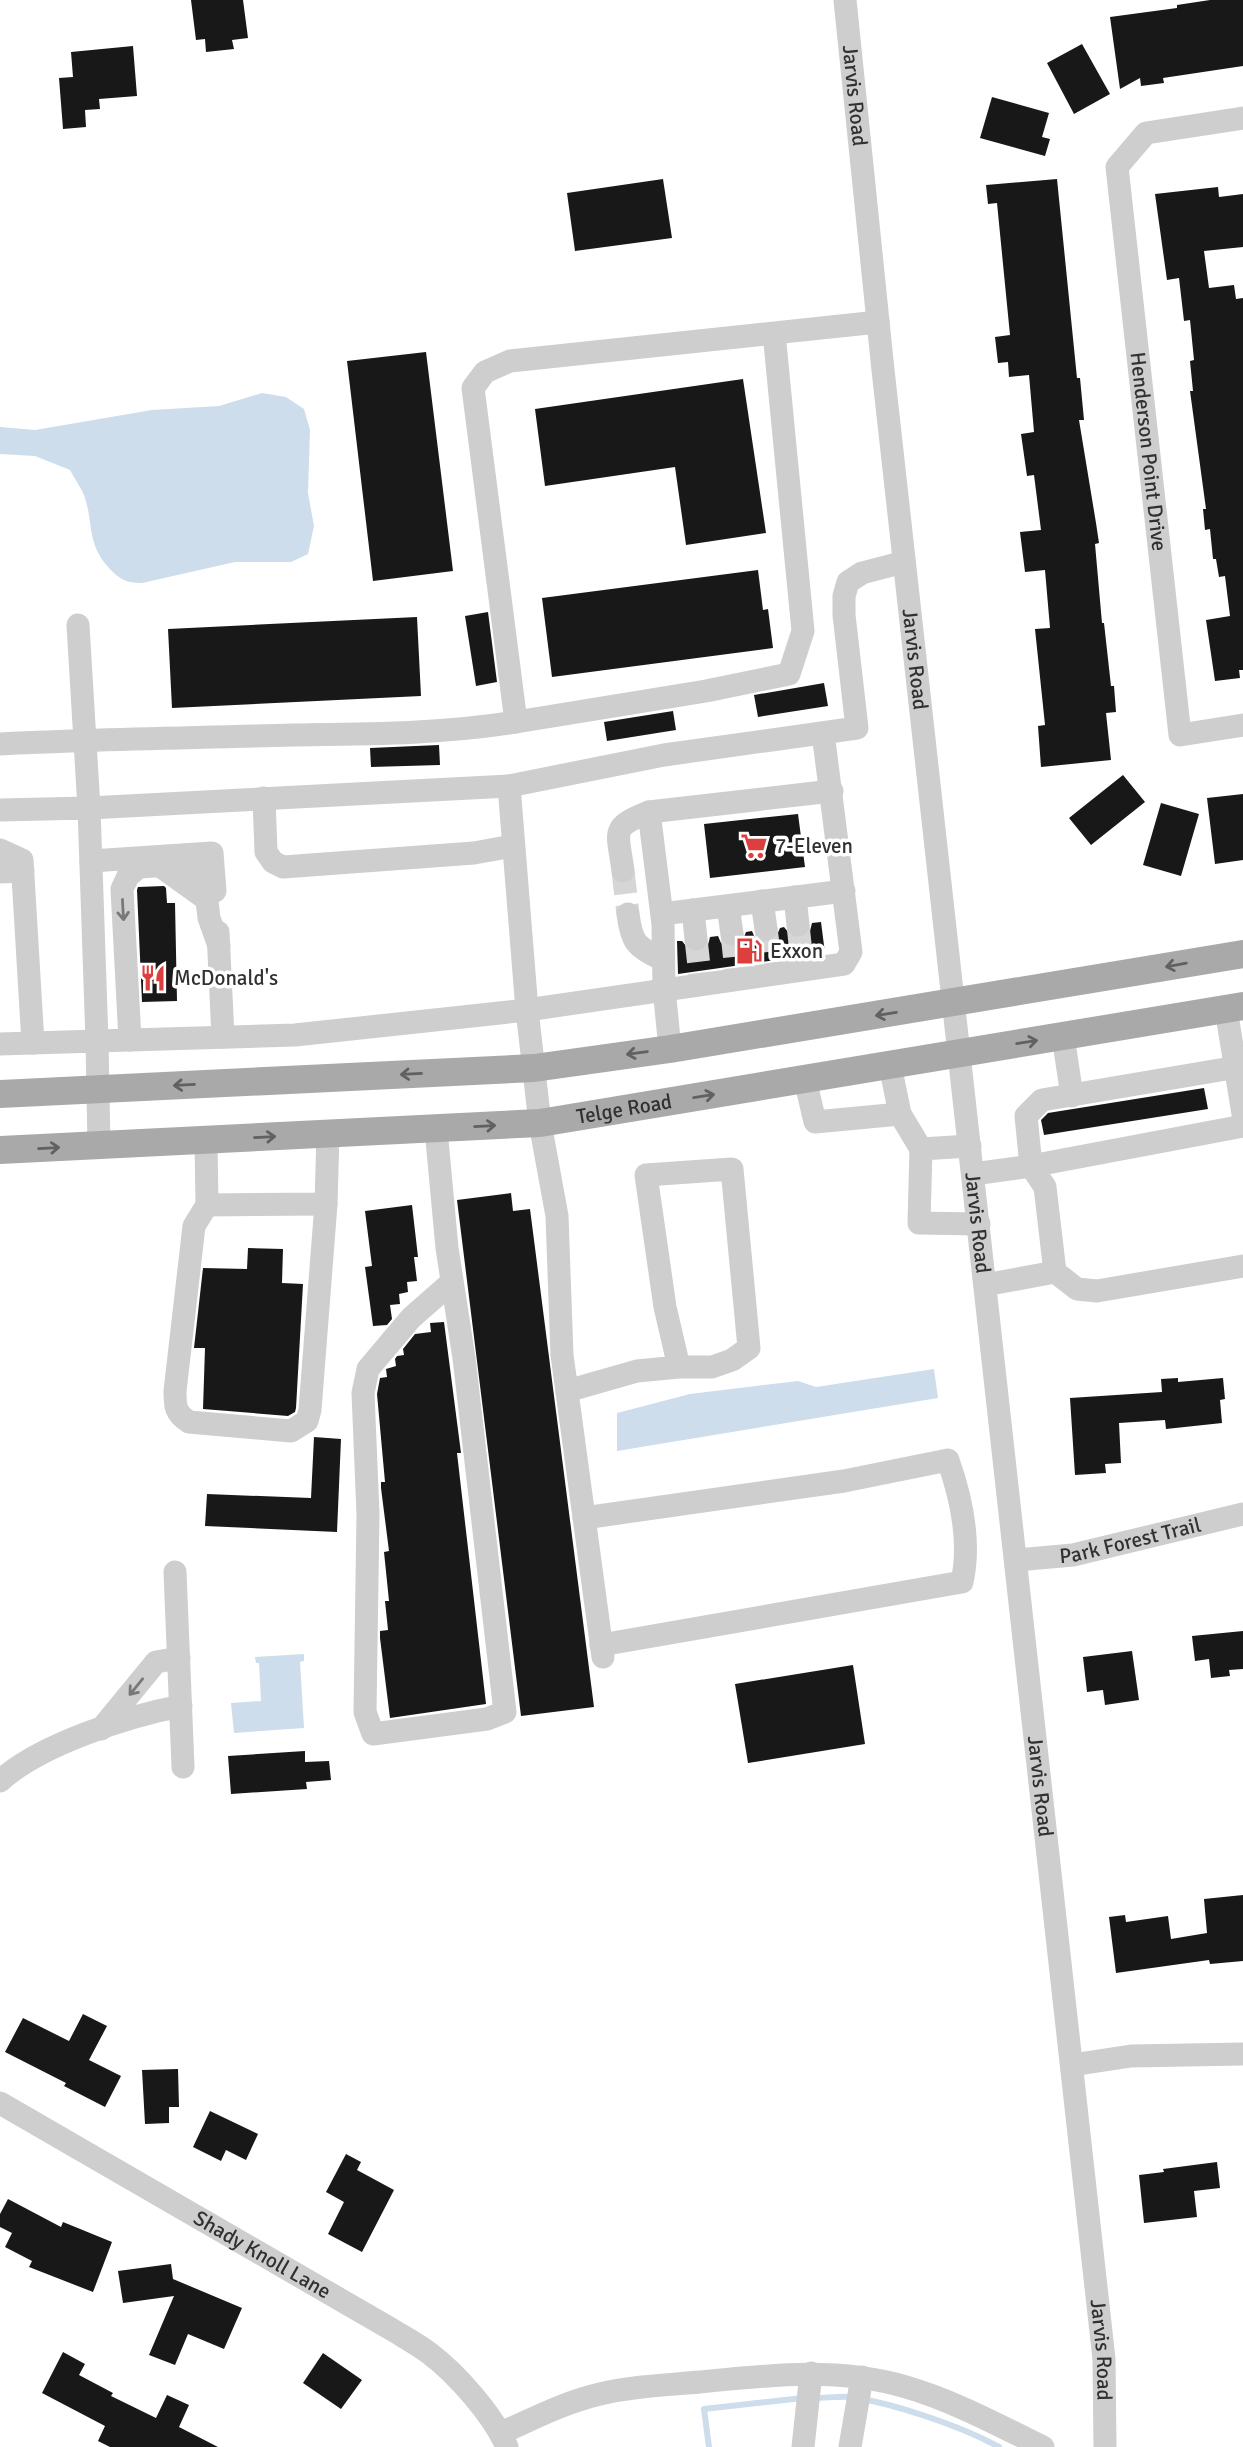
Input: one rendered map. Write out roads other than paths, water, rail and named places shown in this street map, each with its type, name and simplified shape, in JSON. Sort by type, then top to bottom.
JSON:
[{"type":"main road","points":[[0,1094],[534,1068],[670,1049],[1243,954]]},
{"type":"main road","name":"Telge Road","points":[[0,1150],[540,1123],[1235,1008]]},
{"type":"street","name":"Jarvis Road","points":[[845,0],[904,562],[1104,2359],[1105,2447]]},
{"type":"street","name":"Henderson Point Drive","points":[[1243,118],[1146,133],[1117,167],[1180,736],[1243,725]]},
{"type":"street","points":[[516,722],[472,388],[485,372],[510,361],[878,322]]},
{"type":"street","points":[[0,744],[399,733],[478,728],[706,691],[789,674],[803,631],[774,333]]},
{"type":"street","points":[[0,810],[509,786],[664,755],[857,728],[844,596],[848,582],[862,573],[904,562]]},
{"type":"street","points":[[78,625],[89,807],[99,1146]]},
{"type":"street","points":[[0,1044],[295,1035],[527,1010],[664,988],[701,979],[803,966],[844,964],[851,952],[823,733]]},
{"type":"street","points":[[509,786],[527,1010],[540,1123],[557,1216],[562,1355],[567,1391],[584,1518],[602,1651],[962,1582],[965,1569],[960,1496],[948,1460],[844,1481],[584,1518]]},
{"type":"street","points":[[623,871],[618,832],[624,822],[649,812],[832,791]]},
{"type":"street","points":[[264,798],[266,852],[273,862],[283,867],[474,853],[513,846]]},
{"type":"street","points":[[649,812],[662,914],[664,988],[670,1049]]},
{"type":"street","points":[[0,850],[23,866]]},
{"type":"street","points":[[91,861],[212,853],[223,1037]]},
{"type":"street","points":[[130,1040],[122,889],[128,876],[139,867],[187,864],[201,871],[209,918],[219,946]]},
{"type":"street","points":[[0,872],[23,866]]},
{"type":"street","points":[[23,866],[33,1043]]},
{"type":"street","points":[[662,914],[844,891]]},
{"type":"street","points":[[795,897],[798,925]]},
{"type":"street","points":[[762,901],[766,929]]},
{"type":"street","points":[[728,906],[732,934]]},
{"type":"street","points":[[693,910],[696,939]]},
{"type":"street","points":[[628,914],[630,930],[637,946],[663,960]]},
{"type":"street","points":[[1235,1008],[1243,1115]]},
{"type":"street","points":[[1063,1036],[1072,1096]]},
{"type":"street","points":[[890,1065],[901,1114],[921,1149],[919,1223],[979,1224]]},
{"type":"street","points":[[1239,1067],[1042,1100],[1026,1116],[1031,1166],[1045,1188],[1055,1272],[1077,1289],[1097,1291],[1243,1266]]},
{"type":"street","points":[[805,1079],[815,1122],[901,1114]]},
{"type":"street","points":[[973,1174],[1031,1166],[1243,1126]]},
{"type":"street","points":[[436,1129],[444,1226],[464,1358],[505,1712],[486,1719],[373,1734],[365,1712],[368,1540],[363,1393],[368,1369],[411,1318],[452,1282]]},
{"type":"street","points":[[206,1140],[207,1205],[194,1226],[175,1408],[180,1416],[189,1422],[291,1431],[307,1421],[310,1410],[326,1204],[328,1134]]},
{"type":"street","points":[[921,1149],[970,1146]]},
{"type":"street","points":[[567,1391],[638,1371],[712,1367],[732,1360],[749,1348],[732,1169],[646,1175],[664,1307],[679,1367]]},
{"type":"street","points":[[207,1205],[326,1204]]},
{"type":"street","points":[[985,1285],[1055,1272]]},
{"type":"street","name":"Park Forest Trail","points":[[1016,1560],[1073,1555],[1243,1514]]},
{"type":"street","points":[[175,1572],[183,1767]]},
{"type":"street","points":[[101,1730],[156,1662],[178,1658]]},
{"type":"street","points":[[0,1781],[10,1772],[55,1746],[150,1712],[181,1706]]},
{"type":"street","points":[[1072,2065],[1131,2056],[1243,2054]]},
{"type":"street","name":"Shady Knoll Lane","points":[[0,2103],[430,2353],[467,2390],[504,2440]]},
{"type":"street","points":[[504,2440],[563,2405],[600,2394],[639,2387],[811,2373],[862,2377],[908,2387],[958,2406],[1042,2447]]},
{"type":"street","points":[[803,2447],[811,2373]]},
{"type":"street","points":[[850,2447],[862,2377]]},
{"type":"water","points":[[262,393],[286,397],[304,409],[310,430],[308,493],[314,526],[308,554],[291,562],[235,562],[142,583],[127,581],[113,572],[97,550],[84,495],[70,470],[35,456],[0,454],[0,427],[35,430],[152,410],[219,406]]},
{"type":"water","points":[[934,1369],[938,1398],[617,1451],[617,1413],[690,1394],[798,1381],[816,1387]]},
{"type":"water","points":[[304,1654],[304,1661],[300,1662],[304,1728],[234,1733],[231,1703],[261,1701],[259,1663],[256,1663],[255,1657]]},
{"type":"waterway","points":[[814,2398],[852,2397],[888,2405],[947,2424],[999,2447]]},
{"type":"waterway","points":[[709,2447],[704,2409],[803,2398]]},
{"type":"tunnel","points":[[623,871],[628,914]]},
{"type":"tunnel","points":[[798,925],[802,962]]},
{"type":"tunnel","points":[[766,929],[771,966]]},
{"type":"tunnel","points":[[732,934],[736,971]]},
{"type":"tunnel","points":[[696,939],[700,975]]},
{"type":"place","name":"7-Eleven","points":[[754,846]]},
{"type":"place","name":"Exxon","points":[[749,951]]},
{"type":"place","name":"McDonald's","points":[[153,978]]}]
